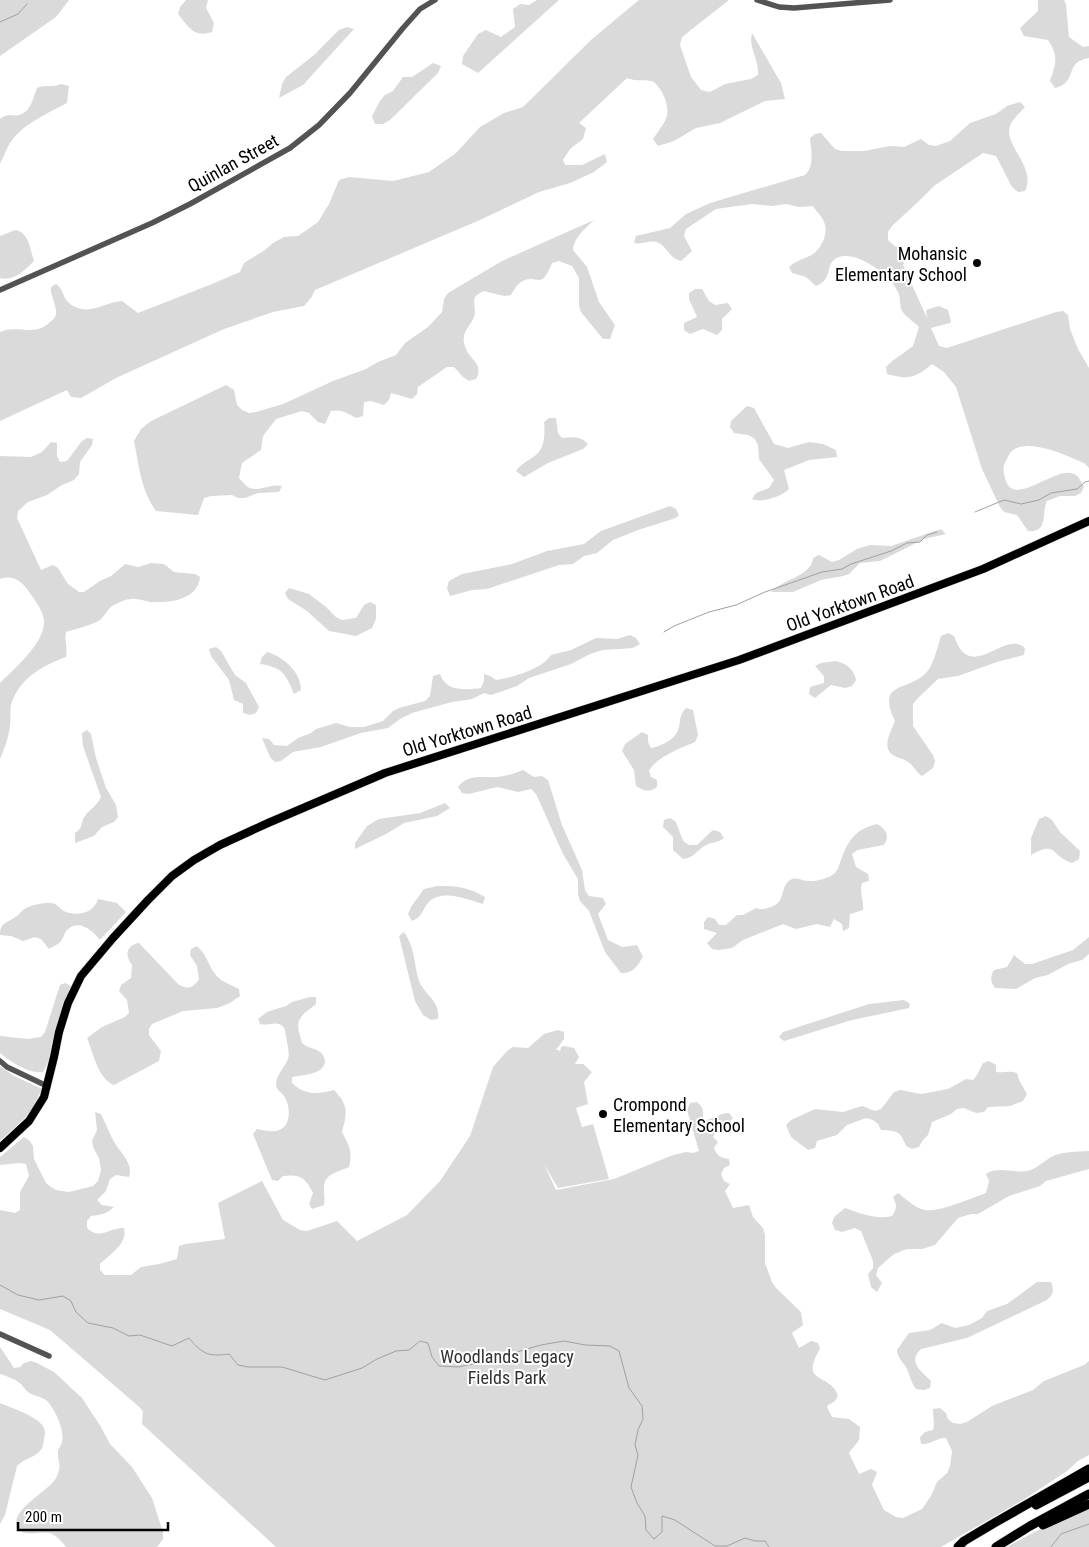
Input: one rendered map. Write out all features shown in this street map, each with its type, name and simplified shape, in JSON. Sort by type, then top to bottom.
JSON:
[{"type":"highway","points":[[958,1547],[964,1541],[1089,1468]]},
{"type":"highway","points":[[964,1547],[1089,1477]]},
{"type":"highway","points":[[996,1547],[1089,1494]]},
{"type":"highway","points":[[1030,1526],[1044,1524],[1089,1504]]},
{"type":"main road","name":"Old Yorktown Road","points":[[0,1148],[17,1134],[33,1116],[44,1097],[59,1032],[68,1003],[81,976],[148,900],[172,876],[194,860],[220,846],[386,773],[739,660],[984,569],[1089,521]]},
{"type":"street","name":"Quinlan Street","points":[[0,290],[152,223],[290,148],[319,125],[350,93],[402,28],[420,9],[434,0]]},
{"type":"street","points":[[757,0],[779,7],[794,8],[890,0]]},
{"type":"street","points":[[0,1061],[47,1086]]},
{"type":"street","points":[[0,1334],[49,1356]]},
{"type":"green space","points":[[0,0],[69,0],[56,17],[0,56]]},
{"type":"green space","points":[[186,0],[208,0],[206,8],[214,23],[212,32],[200,34],[192,30],[185,23],[178,14],[180,7]]},
{"type":"green space","points":[[537,0],[559,0],[478,73],[462,64],[463,56],[478,34],[486,30],[501,37],[515,27],[513,9],[520,4],[529,5]]},
{"type":"green space","points":[[639,0],[729,0],[682,37],[680,45],[691,77],[701,90],[710,92],[725,84],[751,79],[758,75],[757,63],[751,44],[752,33],[781,83],[785,99],[765,101],[720,123],[696,128],[674,141],[658,146],[653,139],[664,122],[667,112],[662,92],[657,85],[648,80],[627,78],[579,123],[586,128],[583,139],[570,149],[563,160],[565,165],[582,165],[605,154],[607,162],[594,172],[570,183],[539,192],[480,220],[315,290],[304,306],[273,312],[224,329],[116,378],[81,398],[71,397],[67,390],[0,421],[0,332],[12,329],[37,329],[52,320],[56,316],[56,311],[51,287],[56,284],[59,286],[69,303],[82,309],[96,308],[122,301],[138,313],[240,272],[244,263],[273,243],[284,237],[298,236],[318,222],[329,204],[339,180],[349,177],[393,181],[429,172],[456,153],[480,127],[504,113],[523,107],[592,39]]},
{"type":"green space","points":[[1038,0],[1064,0],[1069,37],[1083,47],[1089,46],[1089,58],[1081,60],[1076,64],[1067,81],[1055,88],[1050,81],[1054,70],[1055,56],[1048,40],[1024,36],[1020,28],[1038,11]]},
{"type":"green space","points":[[347,27],[354,29],[303,85],[279,98],[282,84],[286,77],[314,55],[339,30]]},
{"type":"green space","points":[[433,63],[441,66],[438,73],[390,120],[383,124],[375,124],[372,116],[385,95],[393,91],[403,77],[412,77]]},
{"type":"green space","points":[[61,84],[69,86],[67,103],[24,128],[9,145],[0,164],[0,119],[8,115],[19,115],[26,111],[37,88]]},
{"type":"green space","points":[[1020,102],[1025,107],[1012,121],[1009,133],[1027,173],[1028,182],[1025,191],[1018,192],[1012,187],[996,156],[983,153],[934,186],[892,226],[888,232],[888,240],[902,250],[912,249],[913,256],[906,259],[903,265],[927,318],[926,310],[939,306],[948,310],[950,323],[931,328],[939,346],[947,348],[1056,312],[1063,311],[1068,315],[1070,329],[1078,349],[1089,368],[1089,468],[1084,463],[1047,449],[1027,446],[1011,452],[1004,465],[1004,475],[1010,488],[1017,490],[1025,488],[1063,473],[1071,473],[1077,476],[1084,487],[1081,493],[1075,496],[1060,496],[1047,501],[1042,526],[1035,531],[1028,531],[1017,515],[1004,512],[1000,507],[982,469],[956,387],[944,372],[932,364],[916,375],[900,377],[887,374],[886,367],[913,346],[919,327],[902,311],[898,292],[888,278],[861,260],[843,256],[832,262],[825,280],[816,286],[806,277],[792,273],[789,267],[813,254],[824,240],[825,226],[822,218],[813,206],[752,204],[716,209],[686,229],[684,236],[692,251],[681,261],[674,258],[659,243],[634,243],[636,236],[670,228],[686,214],[710,203],[805,175],[811,162],[810,138],[815,134],[821,133],[835,149],[842,151],[864,151],[890,146],[904,147],[921,139],[929,145],[936,146],[950,141],[970,123],[996,114],[1007,106]]},
{"type":"green space","points":[[594,220],[578,237],[573,250],[587,267],[599,302],[615,325],[610,339],[603,339],[581,312],[579,306],[579,278],[572,266],[559,261],[552,263],[548,272],[541,280],[531,279],[521,282],[511,295],[504,296],[484,291],[475,297],[474,318],[465,333],[464,343],[468,353],[478,366],[479,370],[476,379],[469,381],[454,367],[447,367],[418,387],[417,394],[412,399],[391,393],[389,400],[384,405],[371,401],[364,402],[363,416],[356,418],[341,411],[331,411],[325,424],[318,422],[309,413],[302,411],[276,419],[263,436],[261,450],[242,463],[239,478],[252,489],[282,486],[279,492],[258,493],[245,498],[238,498],[232,495],[211,496],[204,498],[198,515],[156,511],[144,486],[134,441],[141,429],[151,421],[226,385],[234,390],[237,405],[249,413],[283,404],[333,381],[366,369],[396,355],[405,343],[428,327],[442,312],[444,299],[448,293],[502,261]]},
{"type":"green space","points":[[15,230],[20,231],[26,238],[34,261],[15,277],[0,278],[0,236]]},
{"type":"green space","points":[[695,289],[702,289],[709,301],[715,305],[728,303],[732,309],[722,319],[722,330],[717,335],[703,329],[690,334],[684,330],[684,323],[697,317],[689,299],[689,293]]},
{"type":"green space","points":[[747,406],[754,408],[774,444],[788,448],[809,442],[823,444],[836,450],[837,457],[809,460],[784,470],[789,489],[771,498],[752,499],[756,493],[769,488],[774,480],[759,459],[758,445],[754,438],[734,433],[730,427],[731,421]]},
{"type":"green space","points":[[549,418],[556,418],[558,433],[562,438],[579,438],[588,444],[583,449],[548,463],[524,477],[516,471],[540,450],[544,438],[544,422]]},
{"type":"green space","points":[[87,438],[93,439],[92,445],[80,462],[79,474],[74,480],[47,495],[28,502],[18,511],[17,518],[41,570],[53,565],[58,568],[68,584],[79,592],[84,592],[111,576],[125,564],[138,567],[151,563],[164,564],[174,572],[195,574],[200,577],[198,585],[189,595],[174,601],[150,602],[133,599],[123,601],[113,605],[97,622],[66,632],[66,657],[35,672],[17,691],[12,702],[9,734],[0,759],[0,683],[21,663],[35,646],[40,637],[44,620],[37,603],[22,583],[12,578],[0,579],[0,456],[31,457],[42,452],[51,442],[57,443],[57,456],[60,462],[67,461],[82,441]]},
{"type":"green space","points":[[670,506],[676,509],[679,516],[613,540],[597,553],[584,556],[573,564],[559,565],[487,589],[472,590],[450,596],[447,588],[449,581],[462,574],[512,564],[547,551],[584,544],[601,531]]},
{"type":"green space","points":[[941,529],[946,534],[924,539],[880,561],[860,563],[849,574],[821,580],[793,592],[771,592],[802,574],[807,570],[813,558],[819,555],[832,562],[857,549],[870,545],[891,546]]},
{"type":"green space","points":[[289,588],[309,594],[342,620],[356,618],[364,605],[370,602],[376,605],[376,619],[372,628],[356,636],[329,631],[307,611],[288,599],[285,593]]},
{"type":"green space","points":[[948,633],[954,636],[961,650],[968,656],[984,655],[1010,644],[1018,644],[1025,648],[1024,655],[997,662],[958,676],[938,679],[918,698],[913,704],[913,726],[935,761],[933,768],[922,776],[908,762],[889,752],[887,743],[895,721],[889,699],[891,693],[896,689],[918,679],[929,670],[941,636]]},
{"type":"green space","points":[[630,635],[636,638],[640,644],[633,648],[603,650],[590,654],[571,664],[529,678],[517,686],[491,695],[484,693],[472,699],[452,702],[412,713],[388,728],[361,733],[321,747],[293,752],[281,761],[275,762],[270,757],[262,738],[269,739],[274,745],[287,746],[316,729],[336,723],[350,727],[364,727],[383,721],[399,708],[425,701],[430,696],[433,676],[440,674],[443,680],[451,687],[481,688],[484,674],[496,680],[510,677],[534,669],[551,655],[571,650],[596,638],[617,639]]},
{"type":"green space","points":[[216,647],[221,651],[235,675],[246,683],[259,707],[256,713],[250,715],[243,713],[243,704],[234,700],[229,680],[211,656],[209,649]]},
{"type":"green space","points":[[267,652],[285,661],[295,671],[301,690],[294,694],[282,673],[273,667],[260,664],[262,657]]},
{"type":"green space","points":[[836,661],[846,665],[853,672],[856,680],[852,686],[845,688],[831,685],[815,698],[809,694],[810,687],[824,683],[824,676],[815,666],[821,663]]},
{"type":"green space","points":[[686,708],[693,710],[698,735],[695,742],[669,754],[652,766],[649,771],[651,777],[657,780],[657,787],[646,791],[636,786],[634,770],[622,751],[625,744],[642,732],[648,735],[648,742],[651,748],[668,741],[678,731],[681,715]]},
{"type":"green space","points":[[87,730],[91,734],[96,758],[106,788],[116,805],[118,817],[114,822],[102,827],[94,836],[75,843],[75,833],[80,829],[85,816],[98,803],[101,797],[83,746],[82,733]]},
{"type":"green space","points":[[523,770],[534,777],[542,776],[548,780],[562,825],[582,870],[585,890],[589,896],[603,898],[606,904],[598,914],[608,940],[622,947],[637,945],[643,957],[632,971],[621,973],[605,952],[589,911],[580,901],[578,879],[563,854],[536,794],[531,789],[518,792],[497,787],[469,794],[462,793],[458,787],[468,779],[498,777]]},
{"type":"green space","points":[[445,803],[450,808],[437,816],[404,823],[355,849],[355,843],[367,826],[379,819],[420,813]]},
{"type":"green space","points":[[1046,816],[1052,820],[1060,832],[1080,851],[1079,859],[1072,863],[1050,849],[1031,855],[1031,838],[1039,819]]},
{"type":"green space","points":[[670,818],[676,822],[683,841],[689,845],[697,845],[713,830],[720,832],[724,838],[718,842],[706,845],[690,857],[683,859],[673,850],[673,837],[663,827],[664,820]]},
{"type":"green space","points":[[877,824],[883,828],[887,835],[884,845],[857,850],[852,854],[856,867],[868,874],[869,881],[862,883],[861,887],[863,910],[850,914],[849,928],[843,931],[842,924],[834,919],[830,927],[817,924],[796,929],[783,924],[743,940],[732,948],[712,949],[707,943],[717,933],[704,929],[704,922],[708,917],[715,919],[719,925],[726,925],[737,915],[743,915],[756,908],[765,909],[776,904],[790,880],[795,878],[815,881],[834,874],[846,847],[853,837],[863,829]]},
{"type":"green space","points":[[437,886],[468,889],[485,897],[483,904],[456,896],[442,896],[430,901],[419,917],[412,921],[408,914],[411,907],[424,889]]},
{"type":"green space","points":[[98,899],[117,903],[126,912],[100,940],[90,930],[76,925],[67,930],[60,942],[49,949],[41,939],[35,937],[23,941],[11,936],[0,935],[4,924],[28,907],[52,903],[66,912],[76,914],[93,908]]},
{"type":"green space","points":[[404,932],[412,950],[419,981],[435,1003],[438,1019],[431,1020],[423,1015],[415,1001],[399,936]]},
{"type":"green space","points":[[1089,937],[1089,954],[1082,960],[1068,964],[1048,975],[1035,978],[1016,989],[995,988],[991,981],[994,970],[1007,967],[1014,955],[1025,964],[1032,964],[1073,950]]},
{"type":"green space","points":[[139,943],[178,984],[187,987],[193,986],[199,979],[197,966],[190,955],[191,949],[197,946],[217,976],[239,989],[240,996],[230,1003],[217,1008],[183,1011],[152,1024],[149,1029],[149,1035],[161,1051],[159,1061],[114,1085],[108,1082],[100,1071],[87,1038],[102,1027],[125,1017],[129,1013],[127,1000],[119,991],[121,985],[131,978],[132,965],[128,958],[129,948]]},
{"type":"green space","points":[[65,983],[71,986],[43,1072],[26,1069],[0,1053],[0,1036],[28,1039],[41,1037],[45,1032],[60,985]]},
{"type":"green space","points":[[310,997],[316,997],[316,1004],[301,1017],[298,1029],[302,1043],[321,1053],[325,1062],[320,1070],[316,1072],[292,1077],[292,1083],[307,1092],[317,1093],[334,1090],[339,1095],[346,1110],[342,1132],[351,1157],[349,1167],[332,1174],[326,1180],[324,1184],[324,1205],[312,1209],[309,1204],[313,1193],[304,1180],[298,1176],[289,1175],[283,1176],[278,1181],[272,1180],[253,1134],[257,1129],[276,1131],[281,1129],[285,1126],[289,1116],[286,1100],[276,1086],[277,1077],[289,1056],[285,1031],[279,1024],[260,1024],[258,1019],[267,1012]]},
{"type":"green space","points":[[904,1000],[910,1004],[909,1008],[852,1020],[784,1041],[779,1037],[783,1032],[869,1004]]},
{"type":"green space","name":"Woodlands Legacy Fields Park","points":[[558,1030],[564,1032],[564,1039],[556,1050],[560,1052],[561,1047],[564,1046],[574,1048],[579,1057],[575,1064],[583,1064],[592,1072],[584,1082],[588,1104],[576,1108],[582,1127],[593,1124],[609,1179],[558,1188],[544,1164],[556,1190],[614,1179],[673,1155],[699,1151],[687,1110],[690,1103],[697,1102],[701,1106],[703,1112],[702,1120],[729,1113],[733,1118],[717,1131],[713,1137],[718,1142],[714,1148],[716,1153],[729,1159],[730,1165],[724,1168],[721,1174],[724,1181],[730,1184],[725,1191],[733,1208],[749,1205],[753,1217],[763,1228],[765,1235],[765,1263],[772,1282],[801,1312],[803,1325],[792,1333],[799,1348],[811,1341],[818,1343],[820,1349],[814,1360],[814,1374],[830,1384],[838,1396],[827,1407],[832,1417],[849,1419],[860,1427],[859,1440],[849,1453],[859,1474],[871,1469],[877,1472],[872,1485],[884,1510],[896,1517],[903,1518],[922,1509],[931,1496],[937,1482],[947,1473],[952,1451],[946,1438],[921,1444],[920,1437],[925,1432],[933,1430],[933,1409],[940,1408],[953,1423],[967,1422],[992,1406],[1033,1390],[1044,1381],[1084,1365],[1089,1361],[1089,1455],[1023,1500],[941,1547],[276,1547],[142,1424],[143,1411],[137,1405],[50,1330],[0,1309],[0,1210],[15,1213],[20,1210],[20,1192],[29,1176],[26,1164],[0,1165],[0,1157],[24,1137],[33,1146],[34,1159],[46,1183],[51,1187],[56,1190],[69,1192],[93,1186],[98,1181],[101,1170],[99,1158],[92,1141],[97,1130],[95,1112],[101,1114],[113,1140],[128,1162],[130,1172],[129,1177],[116,1175],[110,1179],[106,1191],[97,1200],[102,1205],[114,1207],[103,1214],[91,1216],[87,1221],[87,1228],[97,1233],[124,1228],[125,1234],[121,1244],[100,1264],[100,1270],[105,1275],[131,1275],[141,1267],[177,1259],[179,1246],[225,1239],[218,1203],[262,1181],[283,1220],[300,1230],[307,1231],[337,1221],[357,1241],[407,1215],[440,1181],[470,1136],[493,1067],[507,1051],[513,1047],[528,1048],[544,1034]]},
{"type":"green space","points":[[989,1061],[996,1065],[996,1072],[1017,1073],[1027,1094],[1023,1101],[1010,1106],[988,1107],[984,1112],[976,1113],[964,1108],[957,1109],[951,1114],[932,1122],[928,1135],[919,1147],[912,1149],[906,1146],[898,1133],[881,1130],[873,1120],[866,1118],[847,1125],[837,1135],[817,1141],[815,1148],[808,1150],[791,1137],[786,1125],[791,1120],[815,1109],[843,1112],[862,1106],[875,1111],[881,1109],[894,1092],[900,1090],[921,1094],[948,1089],[966,1079],[973,1080],[983,1063]]},
{"type":"green space","points":[[0,1066],[14,1076],[42,1089],[33,1107],[24,1119],[0,1141]]},
{"type":"green space","points":[[1089,1151],[1089,1169],[1046,1181],[1040,1186],[1009,1196],[978,1214],[958,1218],[935,1245],[922,1249],[907,1249],[894,1254],[878,1268],[876,1275],[882,1283],[877,1292],[871,1287],[868,1274],[873,1268],[873,1261],[861,1231],[855,1228],[842,1232],[835,1230],[832,1223],[834,1217],[845,1208],[874,1217],[892,1216],[896,1207],[893,1197],[898,1193],[921,1209],[935,1210],[944,1208],[986,1193],[989,1181],[986,1174],[995,1170],[1027,1171],[1056,1155]]},
{"type":"green space","points":[[1037,1282],[1051,1282],[1053,1292],[1047,1300],[967,1338],[921,1349],[915,1358],[915,1362],[931,1381],[930,1388],[924,1390],[916,1389],[907,1369],[898,1356],[897,1350],[909,1333],[930,1330],[942,1323],[955,1328],[969,1325],[982,1318],[987,1311],[1007,1304]]},
{"type":"green space","points":[[0,1347],[14,1368],[31,1361],[37,1363],[54,1372],[82,1398],[110,1444],[132,1467],[152,1498],[163,1532],[163,1539],[157,1547],[66,1547],[52,1534],[27,1533],[19,1530],[17,1520],[20,1513],[52,1483],[58,1474],[58,1451],[63,1436],[58,1419],[46,1400],[30,1393],[16,1381],[0,1374]]},
{"type":"green space","points":[[0,1403],[34,1418],[44,1427],[45,1432],[41,1450],[17,1466],[5,1515],[0,1524]]},
{"type":"green space","points":[[1089,1507],[1089,1547],[1007,1547],[1042,1528]]},
{"type":"waterway","points":[[0,22],[18,14],[27,4]]},
{"type":"waterway","points":[[975,512],[1004,500],[1021,504],[1039,500],[1051,493],[1077,489],[1089,481]]},
{"type":"waterway","points":[[664,632],[709,612],[736,605],[765,592],[822,572],[842,569],[907,543],[920,542],[927,535],[937,532]]},
{"type":"waterway","points":[[0,1285],[18,1295],[39,1300],[63,1296],[71,1301],[76,1312],[88,1323],[113,1328],[129,1336],[140,1335],[172,1346],[189,1338],[198,1348],[206,1353],[216,1355],[229,1354],[238,1365],[248,1367],[282,1367],[325,1380],[362,1368],[396,1351],[409,1350],[420,1341],[428,1343],[432,1357],[439,1366],[458,1367],[541,1345],[564,1341],[585,1345],[610,1346],[619,1351],[629,1388],[642,1406],[643,1419],[638,1430],[635,1445],[638,1455],[631,1487],[637,1503],[645,1516],[646,1530],[654,1539],[662,1532],[662,1516],[675,1520],[715,1546],[727,1546],[745,1538],[765,1541],[769,1547]]},
{"type":"waterway","points":[[1051,1547],[1061,1534],[1089,1524]]},
{"type":"place","name":"Mohansic Elementary School","points":[[977,263]]},
{"type":"place","name":"Crompond Elementary School","points":[[603,1114]]}]
